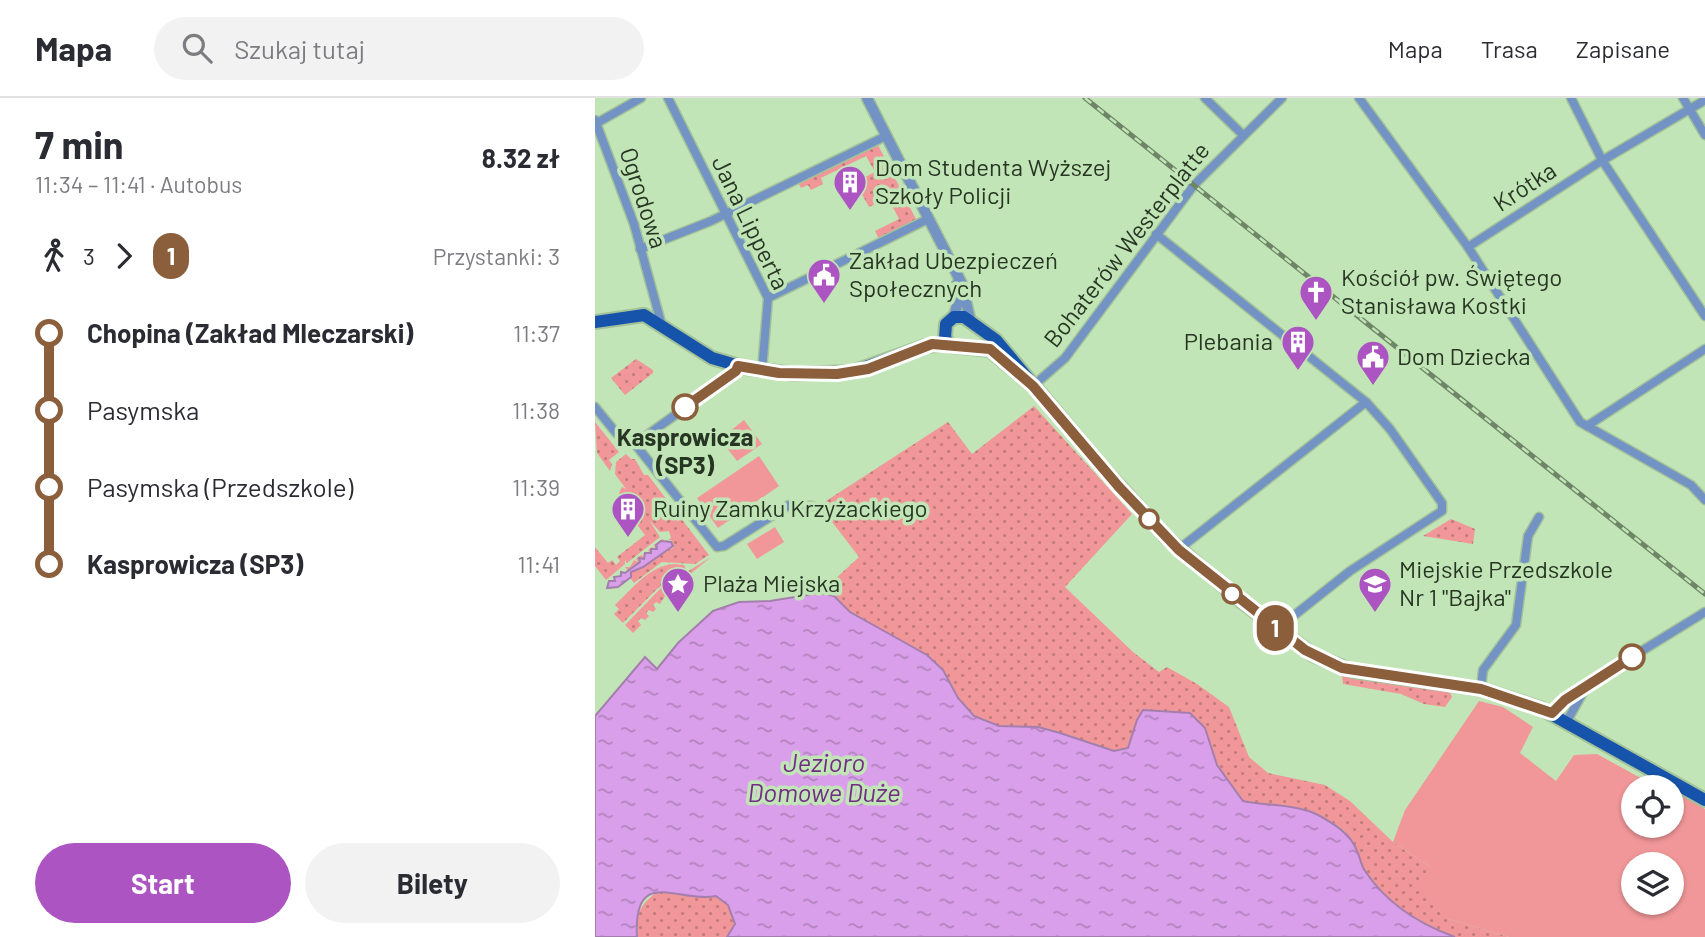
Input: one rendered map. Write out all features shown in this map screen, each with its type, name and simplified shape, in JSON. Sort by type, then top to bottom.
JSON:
[{"type":"main road","points":[[595,321],[643,315],[700,352],[738,366],[762,371],[837,374],[868,369],[885,361],[944,328],[954,317],[973,323],[996,340],[1119,487],[1179,550],[1313,655],[1342,668],[1481,689],[1552,713],[1705,800]]},
{"type":"main road","points":[[595,329],[639,322],[663,329]]},
{"type":"main road","points":[[969,347],[975,340],[973,323]]},
{"type":"main road","points":[[944,328],[948,344]]},
{"type":"main road","points":[[885,361],[932,344],[990,349],[1033,386]]},
{"type":"street","points":[[596,122],[641,98]]},
{"type":"street","name":"Jana Lipperta","points":[[668,98],[724,215],[768,298],[762,371]]},
{"type":"street","points":[[867,98],[962,284],[973,323]]},
{"type":"street","points":[[1205,98],[1242,134]]},
{"type":"street","name":"Bohaterów Westerplatte","points":[[1033,386],[1065,358],[1188,191],[1242,134],[1282,98]]},
{"type":"street","points":[[1359,98],[1468,247],[1580,422],[1691,485],[1705,500]]},
{"type":"street","points":[[1571,98],[1602,160],[1705,316]]},
{"type":"street","points":[[1683,98],[1705,135]]},
{"type":"street","name":"Krótka","points":[[1468,247],[1602,160],[1705,100]]},
{"type":"street","name":"Ogrodowa","points":[[596,122],[640,249],[663,329]]},
{"type":"street","points":[[640,249],[724,215],[886,136]]},
{"type":"street","points":[[768,298],[928,219]]},
{"type":"street","points":[[1156,233],[1366,401],[1390,429],[1442,503],[1441,511],[1350,571],[1277,629]]},
{"type":"street","points":[[950,264],[959,297],[954,317]]},
{"type":"street","name":"Ogrodowa","points":[[643,315],[648,307],[650,289]]},
{"type":"street","points":[[1587,426],[1705,349]]},
{"type":"street","points":[[595,407],[617,434],[631,439],[646,436],[736,371],[738,366]]},
{"type":"street","points":[[1179,550],[1366,401]]},
{"type":"street","points":[[631,439],[717,547],[724,546],[789,505],[813,506]]},
{"type":"street","points":[[1481,689],[1483,670],[1517,625],[1528,536],[1539,517]]},
{"type":"street","points":[[1552,713],[1588,684],[1705,612]]},
{"type":"street","points":[[1567,721],[1588,684]]},
{"type":"shaded area","points":[[877,143],[917,221],[879,239],[875,231],[899,219],[888,198],[869,207],[855,182],[875,172],[866,156],[821,178],[823,184],[811,190],[808,185],[801,188],[799,184]]},
{"type":"shaded area","points":[[636,359],[653,370],[653,373],[625,395],[611,378]]},
{"type":"shaded area","points":[[1034,406],[1132,514],[1065,587],[1133,652],[1159,672],[1167,667],[1229,707],[1249,757],[1268,773],[1325,785],[1350,801],[1393,842],[1432,868],[1449,919],[1509,937],[1456,937],[1416,921],[1380,892],[1363,869],[1348,836],[1333,823],[1309,813],[1243,801],[1217,765],[1205,728],[1114,751],[1038,727],[999,726],[974,716],[958,698],[943,670],[927,655],[850,612],[834,596],[820,593],[859,557],[826,514],[826,501],[948,422],[972,454]]},
{"type":"shaded area","points":[[744,420],[762,444],[737,461],[720,439]]},
{"type":"shaded area","points":[[595,422],[619,452],[609,460],[612,464],[610,471],[597,453]]},
{"type":"shaded area","points":[[626,454],[635,459],[644,475],[648,475],[709,555],[695,564],[662,562],[634,583],[630,578],[631,572],[674,547],[671,540],[668,540],[671,538],[669,531],[660,532],[649,520],[660,537],[627,563],[625,560],[625,564],[606,580],[595,566],[595,547],[608,563],[612,560],[616,565],[620,561],[617,557],[645,535],[620,503],[624,499],[619,493],[622,487],[626,489],[615,474],[616,462]]},
{"type":"shaded area","points":[[759,456],[779,486],[718,528],[697,498]]},
{"type":"shaded area","points":[[1451,519],[1475,529],[1473,544],[1423,536]]},
{"type":"shaded area","points":[[775,527],[784,542],[757,559],[747,544]]},
{"type":"shaded area","points":[[662,539],[665,540],[656,545],[657,549],[654,551],[650,549],[651,553],[628,571],[625,567],[630,567],[634,560],[638,562],[636,559],[641,555],[645,557],[643,553],[650,553],[648,550],[652,547],[655,549],[654,545]]},
{"type":"shaded area","points":[[711,557],[667,593],[660,604],[656,602],[653,605],[656,609],[646,613],[649,616],[645,620],[641,618],[638,621],[641,625],[633,633],[625,625],[661,588]]},
{"type":"shaded area","points":[[665,565],[684,565],[686,570],[657,589],[623,623],[614,614],[619,609],[615,605],[641,579]]},
{"type":"shaded area","points":[[1342,676],[1449,690],[1452,697],[1445,707],[1424,704],[1401,694],[1343,684]]},
{"type":"shaded area","points":[[1479,701],[1503,707],[1533,727],[1520,753],[1556,781],[1574,755],[1597,754],[1635,775],[1621,775],[1621,838],[1684,838],[1684,797],[1705,809],[1705,937],[1509,937],[1449,919],[1421,887],[1432,868],[1393,842],[1405,810]]},
{"type":"shaded area","points":[[660,890],[694,897],[716,896],[729,905],[735,924],[727,937],[637,937],[640,910]]},
{"type":"water","points":[[661,541],[671,542],[673,546],[631,572],[631,577],[618,587],[607,588],[609,581],[615,581],[614,577],[621,576],[621,572],[625,573],[640,562],[639,558],[644,559],[645,553],[651,553],[651,549],[657,549],[656,545]]},
{"type":"water","name":"Jezioro Domowe Duże","points":[[820,593],[834,596],[850,612],[927,655],[943,670],[958,698],[974,716],[999,726],[1038,727],[1114,751],[1128,748],[1143,710],[1190,713],[1205,728],[1217,765],[1243,801],[1310,811],[1330,822],[1350,839],[1365,871],[1383,893],[1405,912],[1455,937],[727,937],[735,924],[728,905],[716,896],[661,892],[651,894],[643,901],[638,915],[637,937],[595,937],[595,716],[645,657],[657,669],[678,643],[713,611],[739,602],[770,601]]},
{"type":"railway","points":[[1085,98],[1705,594]]},
{"type":"bus line","name":"1","points":[[685,407],[736,371],[738,366],[779,373],[837,374],[868,369],[932,344],[948,344],[960,348],[983,347],[990,349],[1033,386],[1136,506],[1188,558],[1305,650],[1330,664],[1353,671],[1481,689],[1552,713],[1565,700],[1632,657]]},
{"type":"place","name":"Dom Studenta Wyższej Szkoły Policji","points":[[850,212]]},
{"type":"place","name":"Zakład Ubezpieczeń Społecznych","points":[[824,305]]},
{"type":"place","name":"Kościół pw. Świętego Stanisława Kostki","points":[[1316,322]]},
{"type":"place","name":"Plebania","points":[[1298,372]]},
{"type":"place","name":"Dom Dziecka","points":[[1373,387]]},
{"type":"place","name":"Kasprowicza (SP3)","points":[[685,407]]},
{"type":"place","name":"Ruiny Zamku Krzyżackiego","points":[[628,539]]},
{"type":"place","name":"Plaża Miejska","points":[[678,614]]},
{"type":"place","name":"Miejskie Przedszkole Nr 1 \"Bajka\"","points":[[1375,614]]}]
